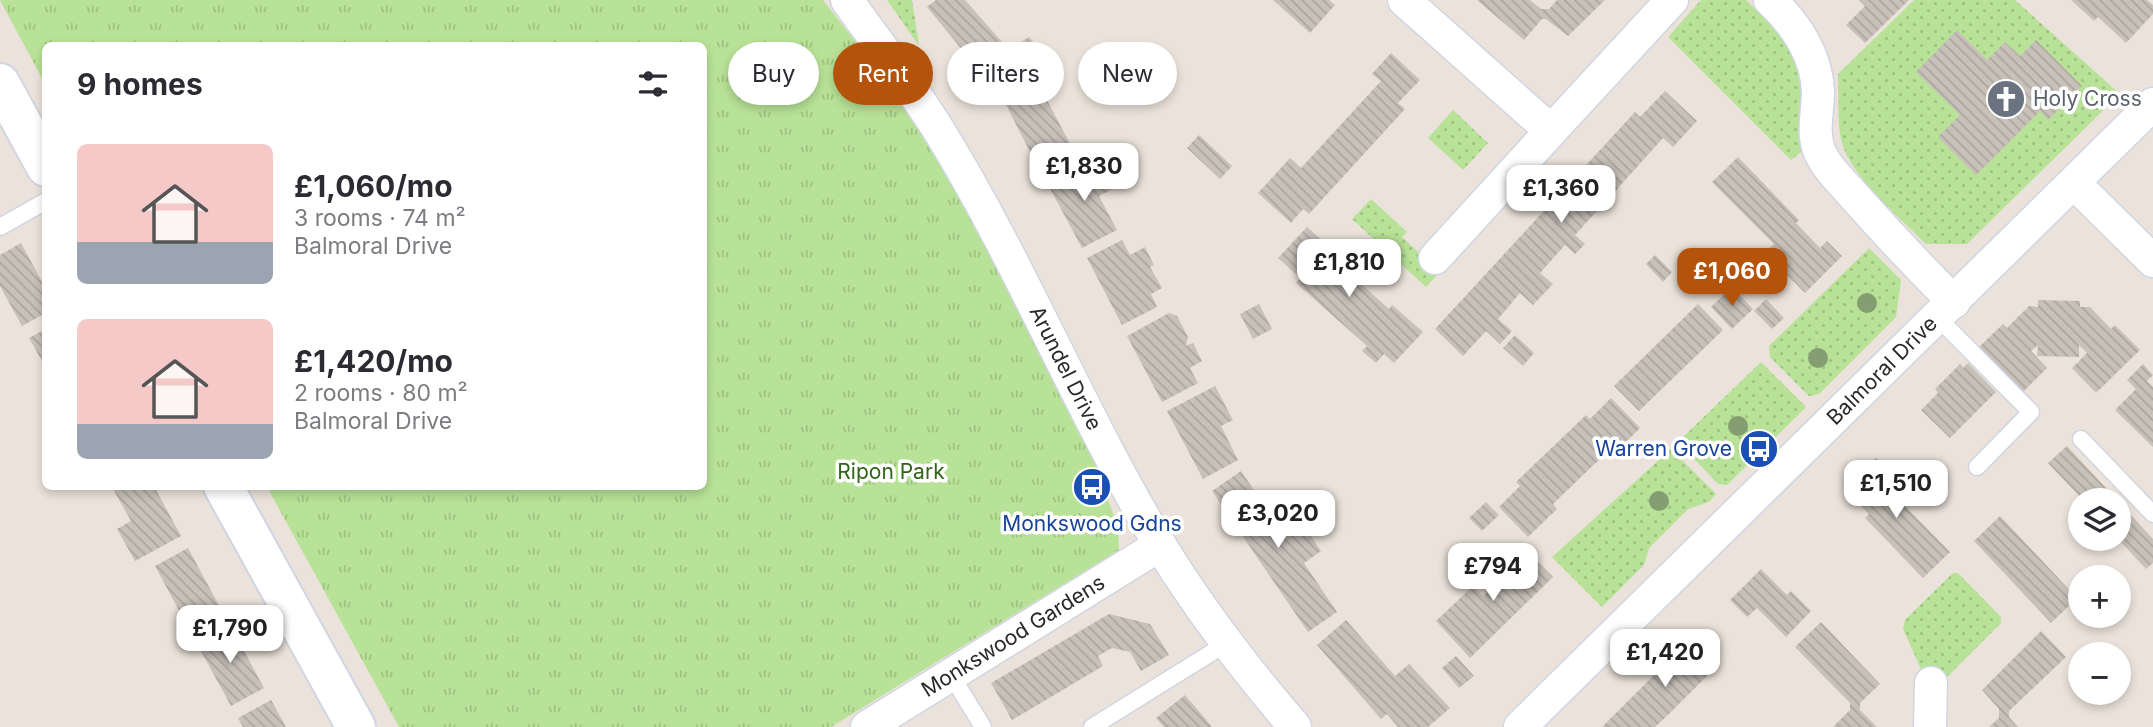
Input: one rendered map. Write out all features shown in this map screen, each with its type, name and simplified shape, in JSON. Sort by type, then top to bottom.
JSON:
[{"type":"street","name":"Arundel Drive","points":[[847,0],[941,133],[1005,247],[1098,433],[1160,545],[1227,643],[1295,727]]},
{"type":"street","points":[[1404,0],[1550,131]]},
{"type":"street","points":[[1435,258],[1672,0]]},
{"type":"street","points":[[1770,0],[1794,26],[1811,55],[1818,91],[1815,128],[1819,150],[1832,171],[1884,230],[1946,310]]},
{"type":"street","points":[[0,83],[42,160]]},
{"type":"street","name":"Balmoral Drive","points":[[1520,727],[2153,104]]},
{"type":"street","points":[[2074,183],[2153,261]]},
{"type":"street","points":[[225,490],[356,727]]},
{"type":"street","name":"Monkswood Gardens","points":[[867,727],[1160,545]]},
{"type":"street","points":[[1930,727],[1931,683]]},
{"type":"lane","points":[[0,227],[42,203]]},
{"type":"lane","points":[[1946,310],[2031,412],[1977,467]]},
{"type":"lane","points":[[2081,439],[2153,514]]},
{"type":"lane","points":[[1092,727],[1227,643]]},
{"type":"lane","points":[[951,675],[983,727]]},
{"type":"green space","name":"Ripon Park","points":[[0,0],[823,0],[856,42],[833,42],[833,105],[901,105],[941,162],[1093,456],[1118,528],[1119,550],[831,727],[399,727],[269,490],[707,490],[707,42],[42,42],[42,78]]},
{"type":"green space","points":[[887,0],[912,0],[918,42]]},
{"type":"green space","points":[[1701,0],[1746,0],[1776,31],[1792,54],[1801,81],[1804,150],[1791,160],[1668,37]]},
{"type":"green space","points":[[1914,0],[2015,0],[2120,94],[1967,244],[1926,244],[1864,181],[1846,153],[1841,139],[1838,74]]},
{"type":"green space","points":[[1453,110],[1488,143],[1463,170],[1428,138]]},
{"type":"green space","points":[[1371,199],[1407,232],[1402,237],[1440,272],[1426,287],[1352,219]]},
{"type":"green space","points":[[1869,248],[1901,280],[1896,317],[1819,394],[1809,396],[1770,357],[1769,346]]},
{"type":"green space","points":[[1761,362],[1806,407],[1727,485],[1718,484],[1678,442]]},
{"type":"green space","points":[[1671,449],[1716,494],[1709,502],[1688,509],[1649,548],[1644,565],[1602,607],[1552,557]]},
{"type":"green space","points":[[1953,573],[1958,573],[2001,617],[2001,623],[1946,678],[1925,678],[1903,629],[1905,620]]},
{"type":"building","points":[[936,0],[965,0],[1002,42],[956,42],[927,7]]},
{"type":"building","points":[[1273,0],[1329,0],[1335,5],[1310,33]]},
{"type":"building","points":[[1477,0],[1530,0],[1541,9],[1549,9],[1557,0],[1605,0],[1568,36],[1546,19],[1542,19],[1524,40]]},
{"type":"building","points":[[1859,0],[1909,0],[1865,43],[1846,25],[1865,6]]},
{"type":"building","points":[[2071,0],[2147,0],[2153,5],[2153,14],[2126,43],[2098,17],[2094,21]]},
{"type":"building","name":"Holy Cross","points":[[1957,30],[1987,60],[2005,42],[2020,56],[2036,40],[2082,86],[2048,120],[2040,111],[1976,175],[1938,137],[1960,115],[1916,72]]},
{"type":"building","points":[[1391,53],[1420,80],[1398,103],[1405,109],[1309,214],[1303,209],[1291,223],[1258,193],[1290,158],[1301,168],[1381,81],[1372,74]]},
{"type":"building","points":[[1665,91],[1697,121],[1673,147],[1663,138],[1575,235],[1585,244],[1575,254],[1565,245],[1540,273],[1553,284],[1533,305],[1520,293],[1498,319],[1512,331],[1500,344],[1486,331],[1463,356],[1435,329],[1635,112],[1640,117]]},
{"type":"building","points":[[1006,105],[1050,105],[1075,153],[1040,171]]},
{"type":"building","points":[[1199,135],[1232,166],[1220,179],[1187,148]]},
{"type":"building","points":[[1738,157],[1799,220],[1796,223],[1820,248],[1827,241],[1842,256],[1805,293],[1765,253],[1774,244],[1712,182]]},
{"type":"building","points":[[1081,163],[1089,177],[1107,168],[1116,187],[1099,196],[1117,230],[1082,248],[1046,181]]},
{"type":"building","points":[[1307,227],[1336,254],[1332,258],[1389,309],[1392,305],[1423,332],[1394,363],[1384,354],[1376,363],[1362,351],[1367,346],[1296,283],[1300,278],[1278,258]]},
{"type":"building","points":[[1122,240],[1130,255],[1145,247],[1154,265],[1150,267],[1162,288],[1151,294],[1157,307],[1122,325],[1087,258]]},
{"type":"building","points":[[21,243],[42,282],[42,315],[22,326],[0,286],[0,255]]},
{"type":"building","points":[[1655,255],[1672,272],[1663,282],[1646,264]]},
{"type":"building","points":[[1732,287],[1753,309],[1732,329],[1711,307]]},
{"type":"building","points":[[1766,299],[1784,318],[1772,329],[1754,311]]},
{"type":"building","points":[[2038,300],[2080,301],[2080,307],[2090,307],[2111,329],[2115,325],[2140,350],[2096,393],[2072,368],[2087,353],[2079,345],[2079,357],[2037,356],[2038,345],[2031,351],[2047,368],[2023,392],[1979,347],[2003,324],[2007,328],[2029,306],[2038,307]]},
{"type":"building","points":[[1259,304],[1272,329],[1253,339],[1240,314]]},
{"type":"building","points":[[1698,304],[1723,330],[1639,411],[1614,386]]},
{"type":"building","points":[[1169,313],[1177,316],[1188,337],[1186,345],[1179,348],[1193,343],[1202,361],[1190,368],[1198,383],[1162,402],[1127,336]]},
{"type":"building","points":[[42,331],[42,361],[29,338]]},
{"type":"building","points":[[1515,335],[1534,353],[1523,366],[1503,348]]},
{"type":"building","points":[[1968,363],[1996,392],[1950,438],[1921,410],[1938,393],[1935,389],[1960,364],[1963,368]]},
{"type":"building","points":[[2143,364],[2153,375],[2147,381],[2153,387],[2153,447],[2115,410],[2136,389],[2127,380]]},
{"type":"building","points":[[1215,386],[1233,420],[1221,426],[1238,460],[1203,479],[1167,411]]},
{"type":"building","points":[[1611,398],[1640,428],[1612,456],[1608,451],[1553,504],[1557,509],[1528,537],[1499,507],[1520,486],[1516,482],[1586,415],[1590,419]]},
{"type":"building","points":[[2067,446],[2106,488],[2072,488],[2048,463]]},
{"type":"building","points":[[1876,458],[1892,474],[1882,483],[1950,552],[1923,578],[1865,518],[1869,514],[1844,488]]},
{"type":"building","points":[[1241,471],[1277,524],[1295,512],[1321,551],[1304,563],[1337,612],[1308,632],[1212,491]]},
{"type":"building","points":[[114,490],[156,490],[181,536],[135,561],[117,529],[131,521]]},
{"type":"building","points":[[1486,502],[1499,515],[1482,531],[1469,518]]},
{"type":"building","points":[[2131,515],[2153,539],[2153,563],[2146,569],[2129,551]]},
{"type":"building","points":[[2000,516],[2068,588],[2068,607],[2051,623],[1974,541]]},
{"type":"building","points":[[188,548],[222,611],[189,629],[155,566]]},
{"type":"building","points":[[1528,552],[1553,577],[1470,658],[1436,621],[1473,586],[1483,596],[1490,589],[1480,579],[1498,562],[1507,572]]},
{"type":"building","points":[[1761,569],[1787,595],[1791,591],[1811,611],[1786,637],[1757,608],[1747,617],[1730,600]]},
{"type":"building","points":[[1109,614],[1150,624],[1169,655],[1141,671],[1130,652],[1112,648],[1098,656],[1103,666],[1012,720],[991,683]]},
{"type":"building","points":[[1346,620],[1395,676],[1409,664],[1450,708],[1428,727],[1398,727],[1387,714],[1381,719],[1317,645]]},
{"type":"building","points":[[1821,622],[1880,684],[1860,703],[1860,710],[1877,727],[1833,727],[1850,710],[1850,703],[1795,647]]},
{"type":"building","points":[[229,623],[264,688],[231,706],[196,642]]},
{"type":"building","points":[[2041,631],[2066,657],[2009,711],[2009,717],[2018,727],[1989,727],[1999,718],[1999,709],[1982,690]]},
{"type":"building","points":[[1690,639],[1717,666],[1670,713],[1655,727],[1602,727]]},
{"type":"building","points":[[1456,656],[1474,676],[1459,688],[1442,668]]},
{"type":"building","points":[[1185,695],[1212,727],[1164,727],[1156,718]]},
{"type":"building","points":[[271,700],[286,727],[243,727],[238,718]]},
{"type":"place","name":"Holy Cross","points":[[2006,99]]},
{"type":"place","name":"Warren Grove","points":[[1759,449]]},
{"type":"place","name":"Monkswood Gdns","points":[[1092,487]]}]
